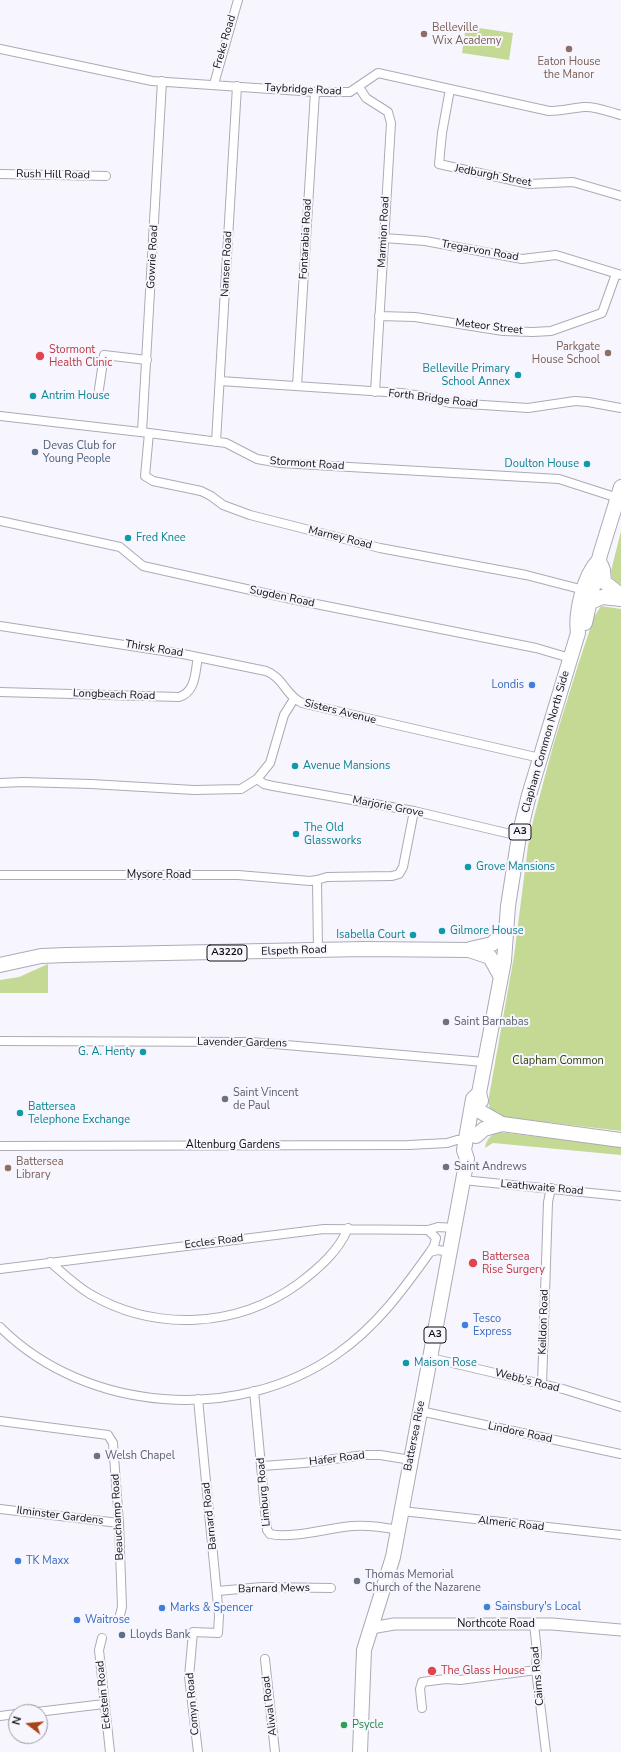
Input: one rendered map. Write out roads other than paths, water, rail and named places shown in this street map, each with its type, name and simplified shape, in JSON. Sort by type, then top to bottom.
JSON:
[{"type":"highway","points":[[578,633],[585,626],[588,595],[619,492]]},
{"type":"highway","points":[[598,561],[603,570],[604,582],[621,595]]},
{"type":"highway","points":[[588,595],[621,599]]},
{"type":"highway","name":"Clapham Common North Side","points":[[476,1106],[500,975],[504,961],[506,930],[519,836],[540,758],[578,633],[576,622],[580,610],[588,595]]},
{"type":"highway","name":"Elspeth Road","points":[[0,965],[50,955],[318,950],[469,950],[492,944],[506,930]]},
{"type":"highway","name":"Elspeth Road","points":[[469,950],[490,957],[500,975]]},
{"type":"highway","points":[[476,1106],[502,1124]]},
{"type":"highway","name":"Battersea Rise","points":[[360,1752],[366,1643],[389,1571],[402,1511],[467,1159],[464,1150],[471,1138],[476,1106]]},
{"type":"highway","points":[[471,1138],[484,1129],[502,1124],[621,1140]]},
{"type":"main road","name":"Northcote Road","points":[[371,1628],[394,1624],[534,1624],[621,1630]]},
{"type":"street","name":"Freke Road","points":[[214,84],[238,0]]},
{"type":"street","name":"Taybridge Road","points":[[0,49],[162,81],[315,92],[350,92],[378,73],[549,111],[566,111],[584,107],[601,109],[621,115]]},
{"type":"street","name":"Gowrie Road","points":[[146,432],[147,360],[162,81]]},
{"type":"street","name":"Nansen Road","points":[[216,442],[237,86]]},
{"type":"street","name":"Marmion Road","points":[[359,87],[366,98],[388,112],[390,119],[375,392]]},
{"type":"street","name":"Jedburgh Street","points":[[450,89],[442,133],[439,164],[530,184],[573,182],[621,196]]},
{"type":"street","name":"Fontarabia Road","points":[[297,386],[315,92]]},
{"type":"street","name":"Rush Hill Road","points":[[0,174],[106,176]]},
{"type":"street","name":"Tregarvon Road","points":[[384,238],[425,241],[522,258],[556,255],[618,274]]},
{"type":"street","name":"Meteor Street","points":[[379,316],[415,317],[517,332],[552,331],[602,313],[618,274]]},
{"type":"street","points":[[99,389],[104,355],[147,360]]},
{"type":"street","name":"Forth Bridge Road","points":[[220,381],[422,396],[450,403],[521,408],[575,401],[621,408]]},
{"type":"street","name":"Stormont Road","points":[[0,416],[146,432],[216,442],[230,445],[244,453],[266,461],[559,480],[619,492]]},
{"type":"street","name":"Marney Road","points":[[146,432],[145,476],[153,481],[201,491],[223,505],[250,515],[380,548],[526,575],[588,595]]},
{"type":"street","name":"Sugden Road","points":[[0,522],[120,547],[143,566],[291,599],[536,648],[570,658]]},
{"type":"street","name":"Thirsk Road","points":[[0,626],[198,656],[274,674],[294,699]]},
{"type":"street","name":"Longbeach Road","points":[[0,692],[179,697],[188,693],[192,687],[198,656]]},
{"type":"street","name":"Sisters Avenue","points":[[0,783],[23,782],[232,790],[248,785],[257,779],[270,763],[283,719],[294,699],[322,709],[540,758]]},
{"type":"street","name":"Marjorie Grove","points":[[257,779],[264,784],[273,786],[414,811],[519,836]]},
{"type":"street","name":"Mysore Road","points":[[0,875],[238,875],[310,881],[327,877],[392,876],[399,874],[403,867],[414,811]]},
{"type":"street","points":[[317,880],[318,950]]},
{"type":"street","name":"Lavender Gardens","points":[[0,1041],[251,1042],[484,1062]]},
{"type":"street","name":"Altenburg Gardens","points":[[0,1146],[409,1145],[447,1143],[471,1138]]},
{"type":"street","name":"Leathwaite Road","points":[[463,1180],[621,1196]]},
{"type":"street","name":"Keildon Road","points":[[542,1384],[548,1202],[550,1188]]},
{"type":"street","name":"Eccles Road","points":[[0,1269],[292,1233],[348,1228],[428,1230],[438,1227],[455,1228]]},
{"type":"street","points":[[50,1262],[71,1282],[86,1291],[129,1311],[174,1320],[219,1319],[262,1305],[291,1289],[311,1274],[326,1259],[344,1237],[348,1228]]},
{"type":"street","points":[[0,1326],[27,1349],[52,1366],[96,1385],[138,1397],[198,1399],[254,1391],[295,1377],[327,1361],[348,1346],[390,1307],[430,1252],[434,1246],[436,1238],[428,1230]]},
{"type":"street","points":[[430,1252],[438,1250],[450,1252]]},
{"type":"street","name":"Webb's Road","points":[[431,1358],[542,1384],[621,1408]]},
{"type":"street","name":"Limburg Road","points":[[254,1391],[267,1530],[270,1534],[275,1536],[352,1526],[367,1526],[398,1530]]},
{"type":"street","name":"Barnard Road","points":[[193,1632],[218,1633],[218,1591],[198,1399]]},
{"type":"street","name":"Lindore Road","points":[[420,1412],[621,1454]]},
{"type":"street","name":"Beauchamp Road","points":[[0,1421],[108,1435],[113,1443],[119,1523],[122,1607],[120,1615]]},
{"type":"street","name":"Hafer Road","points":[[262,1466],[304,1463],[364,1455],[411,1460]]},
{"type":"street","name":"Ilminster Gardens","points":[[0,1509],[119,1523]]},
{"type":"street","name":"Almeric Road","points":[[402,1511],[621,1535]]},
{"type":"street","name":"Barnard Mews","points":[[218,1591],[262,1587],[331,1588]]},
{"type":"street","name":"Cairns Road","points":[[534,1624],[536,1670],[546,1752]]},
{"type":"street","name":"Comyn Road","points":[[193,1632],[189,1677],[198,1752]]},
{"type":"street","name":"Eckstein Road","points":[[102,1638],[100,1650],[104,1704],[110,1752]]},
{"type":"street","name":"Aliwal Road","points":[[265,1659],[275,1752]]},
{"type":"street","points":[[422,1708],[420,1689],[422,1682],[446,1679],[460,1680],[536,1670]]},
{"type":"street","points":[[48,1711],[104,1704]]},
{"type":"place","name":"Belleville Wix Academy","points":[[424,34]]},
{"type":"place","name":"Eaton House the Manor","points":[[569,49]]},
{"type":"place","name":"Parkgate House School","points":[[608,353]]},
{"type":"place","name":"Stormont Health Clinic","points":[[40,356]]},
{"type":"place","name":"Belleville Primary School Annex","points":[[518,375]]},
{"type":"place","name":"Antrim House","points":[[33,396]]},
{"type":"place","name":"Devas Club for Young People","points":[[35,452]]},
{"type":"place","name":"Doulton House","points":[[587,464]]},
{"type":"place","name":"Fred Knee","points":[[128,538]]},
{"type":"place","name":"Londis","points":[[532,685]]},
{"type":"place","name":"Avenue Mansions","points":[[295,766]]},
{"type":"place","name":"The Old Glassworks","points":[[296,834]]},
{"type":"place","name":"Grove Mansions","points":[[468,867]]},
{"type":"place","name":"Gilmore House","points":[[442,931]]},
{"type":"place","name":"Isabella Court","points":[[413,935]]},
{"type":"place","name":"Saint Barnabas","points":[[446,1022]]},
{"type":"place","name":"G. A. Henty","points":[[143,1052]]},
{"type":"place","name":"Saint Vincent de Paul","points":[[225,1099]]},
{"type":"place","name":"Battersea Telephone Exchange","points":[[20,1113]]},
{"type":"place","name":"Saint Andrews","points":[[446,1167]]},
{"type":"place","name":"Battersea Library","points":[[8,1168]]},
{"type":"place","name":"Battersea Rise Surgery","points":[[473,1263]]},
{"type":"place","name":"Tesco Express","points":[[465,1325]]},
{"type":"place","name":"Maison Rose","points":[[406,1363]]},
{"type":"place","name":"Welsh Chapel","points":[[97,1456]]},
{"type":"place","name":"TK Maxx","points":[[18,1561]]},
{"type":"place","name":"Thomas Memorial Church of the Nazarene","points":[[357,1581]]},
{"type":"place","name":"Sainsbury's Local","points":[[487,1607]]},
{"type":"place","name":"Marks & Spencer","points":[[162,1608]]},
{"type":"place","name":"Waitrose","points":[[77,1620]]},
{"type":"place","name":"Lloyds Bank","points":[[122,1635]]},
{"type":"place","name":"The Glass House","points":[[432,1671]]},
{"type":"place","name":"Psycle","points":[[344,1725]]},
{"type":"park label","name":"Clapham Common","points":[[558,1061]]}]
